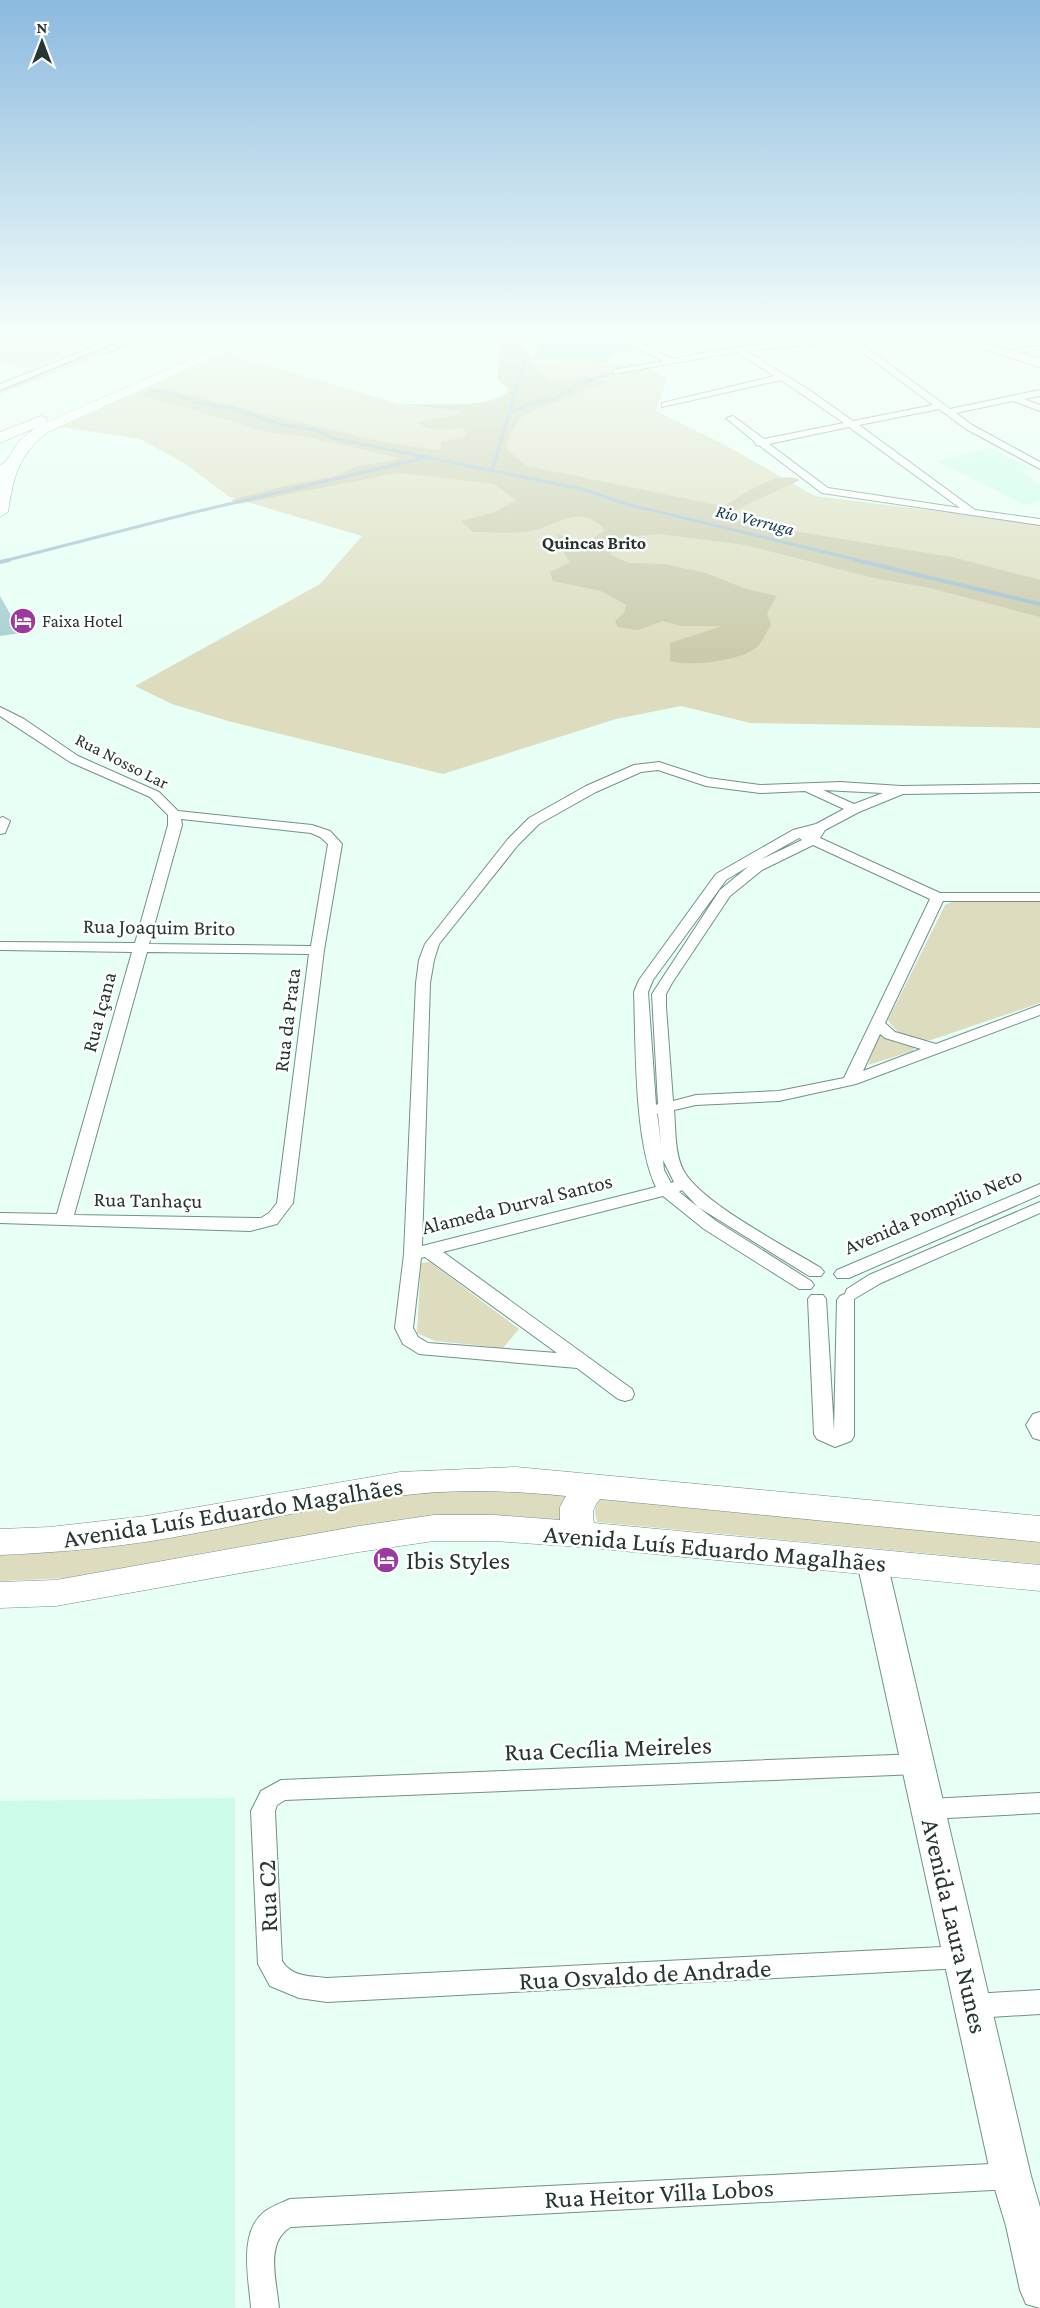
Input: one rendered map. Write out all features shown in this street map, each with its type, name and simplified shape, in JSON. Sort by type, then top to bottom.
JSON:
[{"type":"main road","points":[[0,512],[6,468],[25,443]]},
{"type":"main road","name":"Avenida Luís Eduardo Magalhães","points":[[0,1542],[51,1541],[119,1534],[385,1486],[455,1479],[516,1479],[1040,1530]]},
{"type":"main road","points":[[580,1534],[574,1510],[578,1500],[593,1486]]},
{"type":"main road","name":"Avenida Luís Eduardo Magalhães","points":[[0,1594],[56,1593],[359,1539],[434,1528],[494,1528],[580,1534],[1040,1578]]},
{"type":"street","points":[[760,443],[825,491],[1040,522]]},
{"type":"street","points":[[876,443],[974,512]]},
{"type":"street","points":[[996,443],[1040,466]]},
{"type":"street","name":"Rua Nosso Lar","points":[[0,711],[73,758],[150,791],[167,804],[174,814],[324,832],[335,844]]},
{"type":"street","name":"Alameda Durval Santos","points":[[686,1184],[420,1252],[423,983],[424,964],[435,939],[513,842],[534,821],[591,789],[647,766],[670,769],[706,782],[728,786],[760,789],[870,787],[901,790]]},
{"type":"street","points":[[807,788],[854,809]]},
{"type":"street","points":[[812,1286],[710,1226],[666,1190],[656,1170],[648,1110],[641,992],[646,980],[721,877],[854,809],[901,790],[1040,788]]},
{"type":"street","name":"Rua Içana","points":[[64,1221],[175,825],[174,814]]},
{"type":"street","points":[[810,833],[938,897],[1040,897]]},
{"type":"street","points":[[810,833],[757,867],[725,893],[659,994],[658,1007],[670,1157],[678,1176],[704,1203],[832,1302],[850,1296]]},
{"type":"street","name":"Rua da Prata","points":[[285,1203],[317,950],[335,844]]},
{"type":"street","points":[[850,1082],[938,897]]},
{"type":"street","name":"Rua Joaquim Brito","points":[[0,946],[317,950]]},
{"type":"street","points":[[648,1110],[696,1100],[779,1096],[850,1082],[1040,1010]]},
{"type":"street","points":[[877,1023],[890,1035],[938,1048]]},
{"type":"street","name":"Avenida Pompilio Neto","points":[[843,1274],[1040,1189]]},
{"type":"street","name":"Rua Tanhaçu","points":[[0,1218],[250,1225],[266,1223],[279,1215],[285,1203]]},
{"type":"street","name":"Avenida Pompilio Neto","points":[[850,1296],[885,1274],[1040,1207]]},
{"type":"street","points":[[582,1362],[426,1349],[414,1345],[406,1337],[404,1328],[420,1252],[582,1362],[625,1394]]},
{"type":"street","points":[[829,1270],[843,1274],[854,1286],[850,1296],[843,1342],[844,1436],[835,1440],[824,1434],[812,1286],[829,1270]]},
{"type":"street","points":[[1040,1419],[1036,1425],[1040,1433]]},
{"type":"street","name":"Avenida Laura Nunes","points":[[872,1562],[1011,2176],[1033,2226],[1040,2290]]},
{"type":"street","name":"Rua Cecília Meireles","points":[[301,1789],[918,1764]]},
{"type":"street","name":"Rua C2","points":[[301,1789],[281,1790],[269,1798],[263,1811],[270,1964],[279,1978],[299,1986],[327,1990]]},
{"type":"street","points":[[929,1809],[1040,1803]]},
{"type":"street","name":"Rua Osvaldo de Andrade","points":[[327,1990],[962,1957]]},
{"type":"street","points":[[974,2006],[1040,2002]]},
{"type":"street","name":"Rua Heitor Villa Lobos","points":[[265,2308],[262,2251],[264,2233],[275,2220],[290,2213],[1011,2176]]},
{"type":"shaded area","points":[[147,443],[720,443],[815,496],[1040,524],[1040,728],[750,723],[681,706],[616,719],[443,774],[228,721],[172,704],[135,686],[320,584],[362,536],[230,497],[184,463]]},
{"type":"shaded area","points":[[333,443],[389,443],[436,450],[441,448],[441,443],[508,443],[506,449],[527,466],[723,506],[771,480],[791,478],[800,480],[727,514],[744,523],[952,557],[1040,580],[1040,617],[930,588],[874,578],[745,545],[660,534],[624,537],[612,542],[611,555],[629,563],[664,564],[706,573],[746,589],[777,596],[767,613],[771,625],[758,646],[751,651],[729,659],[702,663],[679,663],[670,661],[670,643],[722,626],[681,626],[663,621],[638,630],[618,627],[615,621],[624,613],[626,605],[601,591],[553,581],[550,572],[570,562],[558,543],[557,533],[578,545],[591,540],[605,530],[586,517],[568,518],[529,531],[473,532],[461,521],[495,512],[516,500],[494,484],[398,473],[238,504],[231,500],[336,476],[356,466],[400,458]]},
{"type":"shaded area","points":[[991,448],[1033,469],[1022,471],[1040,486],[1040,501],[1025,505],[936,461]]},
{"type":"shaded area","points":[[1040,899],[1040,1003],[931,1040],[906,1037],[892,1026],[888,1020],[945,905],[957,900]]},
{"type":"shaded area","points":[[880,1033],[896,1043],[915,1047],[913,1051],[868,1065]]},
{"type":"shaded area","points":[[430,1262],[519,1329],[503,1348],[435,1341],[417,1333],[421,1263]]},
{"type":"shaded area","points":[[406,1489],[571,1489],[563,1501],[562,1520],[482,1516],[403,1519],[117,1571],[66,1578],[0,1581],[0,1547]]},
{"type":"shaded area","points":[[612,1493],[1040,1534],[1040,1564],[597,1522],[596,1500]]},
{"type":"shaded area","points":[[235,1798],[235,2308],[0,2308],[0,1801]]},
{"type":"building","points":[[0,596],[12,617],[19,616],[28,632],[0,636]]},
{"type":"waterway","name":"Rio Verruga","points":[[355,443],[582,489],[626,504],[862,561]]},
{"type":"waterway","points":[[492,470],[500,443]]},
{"type":"waterway","points":[[4,561],[191,513],[424,458]]},
{"type":"waterway","points":[[0,562],[9,560]]},
{"type":"waterway","name":"Rio Verruga","points":[[856,560],[1040,604]]},
{"type":"place","name":"Faixa Hotel","points":[[23,621]]},
{"type":"place","name":"Ibis Styles","points":[[386,1560]]},
{"type":"district","name":"Quincas Brito","points":[[594,543]]}]
